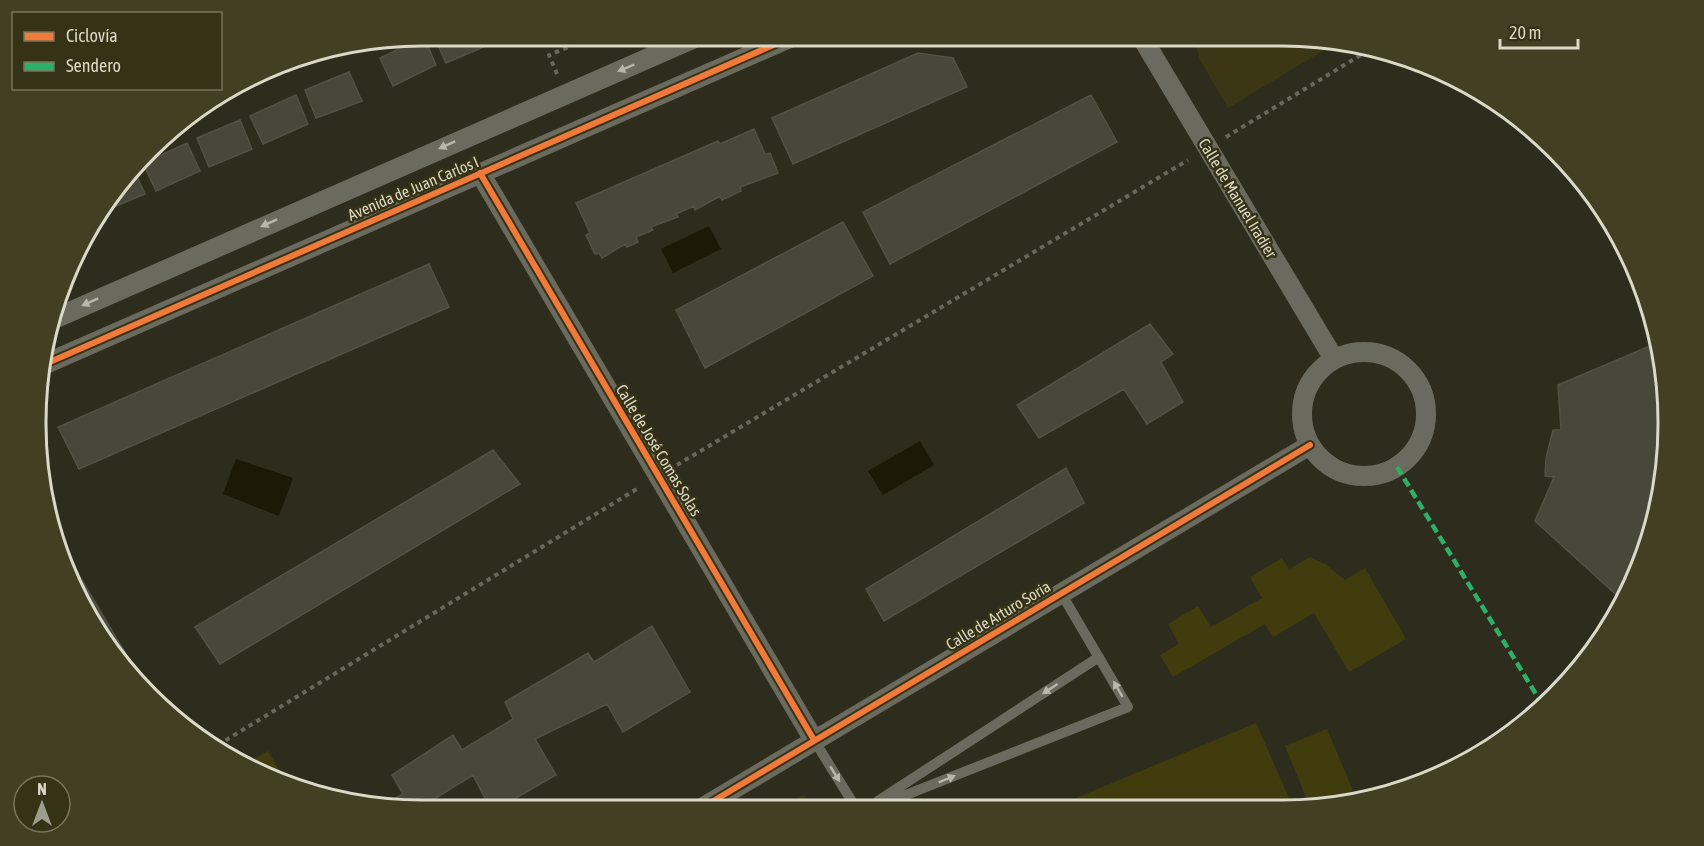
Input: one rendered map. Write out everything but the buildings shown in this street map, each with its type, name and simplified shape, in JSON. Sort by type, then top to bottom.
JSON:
[{"type":"street","name":"Avenida de Juan Carlos I","points":[[62,315],[676,46]]},
{"type":"street","name":"Avenida de Juan Carlos I","points":[[52,361],[771,46]]},
{"type":"street","name":"Calle de Manuel Iradier","points":[[1147,46],[1334,359]]},
{"type":"street","name":"Calle de José Comas Solas","points":[[480,173],[814,740]]},
{"type":"street","points":[[1354,352],[1376,353],[1395,360],[1412,374],[1423,392],[1426,413],[1423,434],[1413,453],[1397,467],[1379,474],[1359,476],[1339,471],[1322,460],[1310,445],[1302,417],[1308,388],[1318,372],[1334,359],[1354,352]]},
{"type":"street","name":"Calle de Arturo Soria","points":[[715,800],[1310,445]]},
{"type":"lane","points":[[893,800],[1128,707],[1061,593]]},
{"type":"lane","points":[[879,800],[1099,657]]},
{"type":"lane","points":[[814,740],[851,800]]},
{"type":"path","points":[[566,94],[549,56],[572,46]]},
{"type":"path","points":[[223,742],[658,476],[1208,148],[1359,55]]},
{"type":"shaded area","points":[[1196,46],[1281,46],[1325,49],[1228,108],[1200,60]]},
{"type":"shaded area","points":[[709,226],[721,249],[673,273],[661,249]]},
{"type":"shaded area","points":[[920,441],[934,465],[883,495],[868,471]]},
{"type":"shaded area","points":[[236,459],[293,478],[279,516],[223,494]]},
{"type":"shaded area","points":[[1310,557],[1325,564],[1345,580],[1365,568],[1406,639],[1349,672],[1314,613],[1273,637],[1265,624],[1173,677],[1160,655],[1179,644],[1168,624],[1198,606],[1211,627],[1262,598],[1250,577],[1282,558],[1289,569]]},
{"type":"shaded area","points":[[1256,723],[1290,800],[1281,800],[1071,800]]},
{"type":"shaded area","points":[[1327,729],[1354,792],[1307,799],[1285,746]]},
{"type":"shaded area","points":[[268,751],[280,771],[256,761],[253,759]]},
{"type":"shaded area","points":[[804,794],[808,800],[794,800]]},
{"type":"marked path","points":[[1397,467],[1538,697]]},
{"type":"cycle path","points":[[52,361],[771,46]]},
{"type":"cycle path","points":[[480,173],[814,740]]},
{"type":"cycle path","points":[[715,800],[1310,445]]}]
